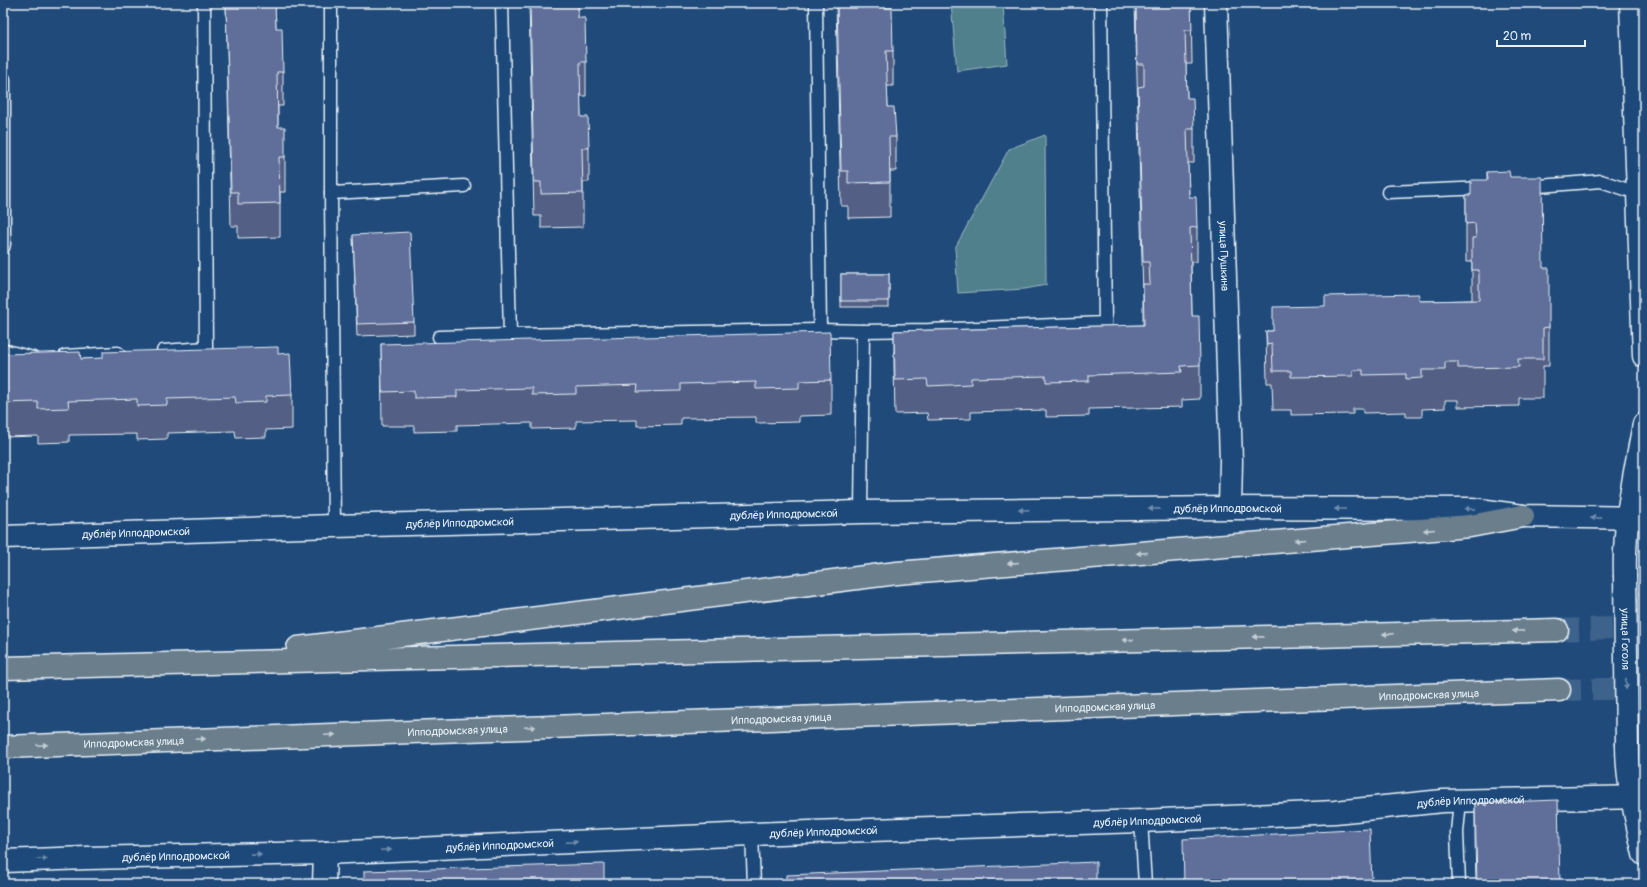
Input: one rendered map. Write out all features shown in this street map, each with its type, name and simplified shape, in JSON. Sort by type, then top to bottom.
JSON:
[{"type":"highway","points":[[176,664],[898,572],[1470,526],[1523,516]]},
{"type":"highway","points":[[3,668],[1557,630]]},
{"type":"highway","name":"Ипподромская улица","points":[[3,747],[1559,690]]},
{"type":"street","name":"улица Пушкина","points":[[1216,3],[1231,461],[1230,508]]},
{"type":"street","points":[[1631,3],[1644,356]]},
{"type":"street","name":"улица Гоголя","points":[[1644,424],[1636,518],[1624,552],[1627,766],[1638,797],[1644,854]]},
{"type":"street","name":"дублёр Ипподромской","points":[[3,537],[334,526],[861,512],[1230,508],[1472,509],[1523,516],[1636,518]]},
{"type":"street","name":"дублёр Ипподромской","points":[[3,861],[325,853],[752,834],[1141,821],[1336,812],[1443,801],[1638,797]]},
{"type":"street","points":[[324,884],[325,853]]},
{"type":"lane","points":[[151,351],[206,348],[204,3]]},
{"type":"lane","points":[[331,3],[334,526]]},
{"type":"lane","points":[[502,3],[510,335]]},
{"type":"lane","points":[[816,3],[820,330]]},
{"type":"lane","points":[[439,337],[820,330],[929,330],[1105,323],[1101,3]]},
{"type":"lane","points":[[3,248],[4,79]]},
{"type":"lane","points":[[1519,187],[1601,181],[1637,193]]},
{"type":"lane","points":[[331,193],[464,186]]},
{"type":"lane","points":[[1388,192],[1496,188]]},
{"type":"lane","points":[[861,512],[863,331]]},
{"type":"lane","points":[[3,350],[32,358],[127,353]]},
{"type":"lane","points":[[1459,884],[1456,832],[1460,801]]},
{"type":"lane","points":[[1141,821],[1145,884]]},
{"type":"lane","points":[[752,834],[754,884]]},
{"type":"green space","points":[[951,3],[1003,3],[1007,64],[957,71]]},
{"type":"green space","points":[[1045,135],[1046,285],[1025,289],[958,293],[955,248],[1009,149]]},
{"type":"building","points":[[226,3],[275,3],[276,28],[282,28],[283,72],[277,72],[278,127],[285,127],[285,157],[279,157],[280,203],[238,204],[238,192],[231,192]]},
{"type":"building","points":[[530,3],[578,3],[578,18],[585,18],[586,62],[580,62],[581,117],[588,117],[589,148],[582,148],[583,193],[541,194],[541,182],[534,182]]},
{"type":"building","points":[[837,3],[885,3],[885,8],[892,8],[893,51],[886,51],[888,107],[894,107],[896,137],[889,137],[890,182],[848,183],[848,171],[841,171]]},
{"type":"building","points":[[1136,3],[1191,3],[1192,30],[1185,30],[1187,98],[1193,98],[1194,129],[1187,129],[1189,197],[1196,197],[1197,227],[1190,228],[1192,316],[1199,316],[1200,365],[1181,366],[1182,372],[1089,375],[1089,381],[1046,382],[1046,376],[971,378],[971,384],[928,386],[927,379],[895,380],[894,331],[1144,325],[1143,284],[1150,284],[1149,262],[1143,262],[1138,87],[1144,86],[1144,64],[1137,64]]},
{"type":"building","points":[[1509,171],[1510,177],[1542,177],[1543,268],[1549,268],[1549,327],[1543,328],[1543,359],[1518,359],[1519,367],[1458,368],[1458,362],[1445,362],[1445,370],[1422,370],[1422,378],[1406,379],[1406,374],[1363,375],[1363,370],[1353,370],[1353,376],[1291,377],[1291,371],[1273,371],[1272,344],[1267,345],[1266,331],[1273,331],[1273,307],[1325,306],[1325,296],[1419,294],[1419,301],[1479,300],[1479,270],[1472,270],[1472,238],[1476,238],[1475,223],[1466,224],[1466,195],[1471,195],[1471,180],[1488,180],[1487,172]]},
{"type":"building","points":[[410,232],[414,322],[357,324],[353,235]]},
{"type":"building","points":[[841,274],[889,274],[889,301],[841,301]]},
{"type":"building","points":[[830,332],[831,380],[799,381],[799,388],[756,389],[756,382],[681,384],[681,391],[637,392],[638,385],[576,387],[576,394],[532,395],[532,388],[457,390],[457,397],[414,398],[414,391],[382,392],[381,344]]},
{"type":"building","points":[[278,347],[278,354],[290,353],[292,395],[266,396],[266,402],[236,403],[235,397],[167,399],[167,405],[137,406],[137,399],[68,401],[69,408],[38,409],[38,402],[3,403],[3,354],[80,352],[81,359],[103,358],[103,352]]},
{"type":"building","points":[[1558,800],[1560,884],[1477,884],[1475,803]]},
{"type":"building","points":[[1370,829],[1372,884],[1184,884],[1183,839]]},
{"type":"building","points":[[1096,862],[1096,884],[786,884],[786,875]]},
{"type":"building","points":[[604,864],[604,884],[364,884],[364,871]]},
{"type":"tunnel","points":[[1557,630],[1644,627]]},
{"type":"tunnel","points":[[1559,690],[1644,688]]}]
